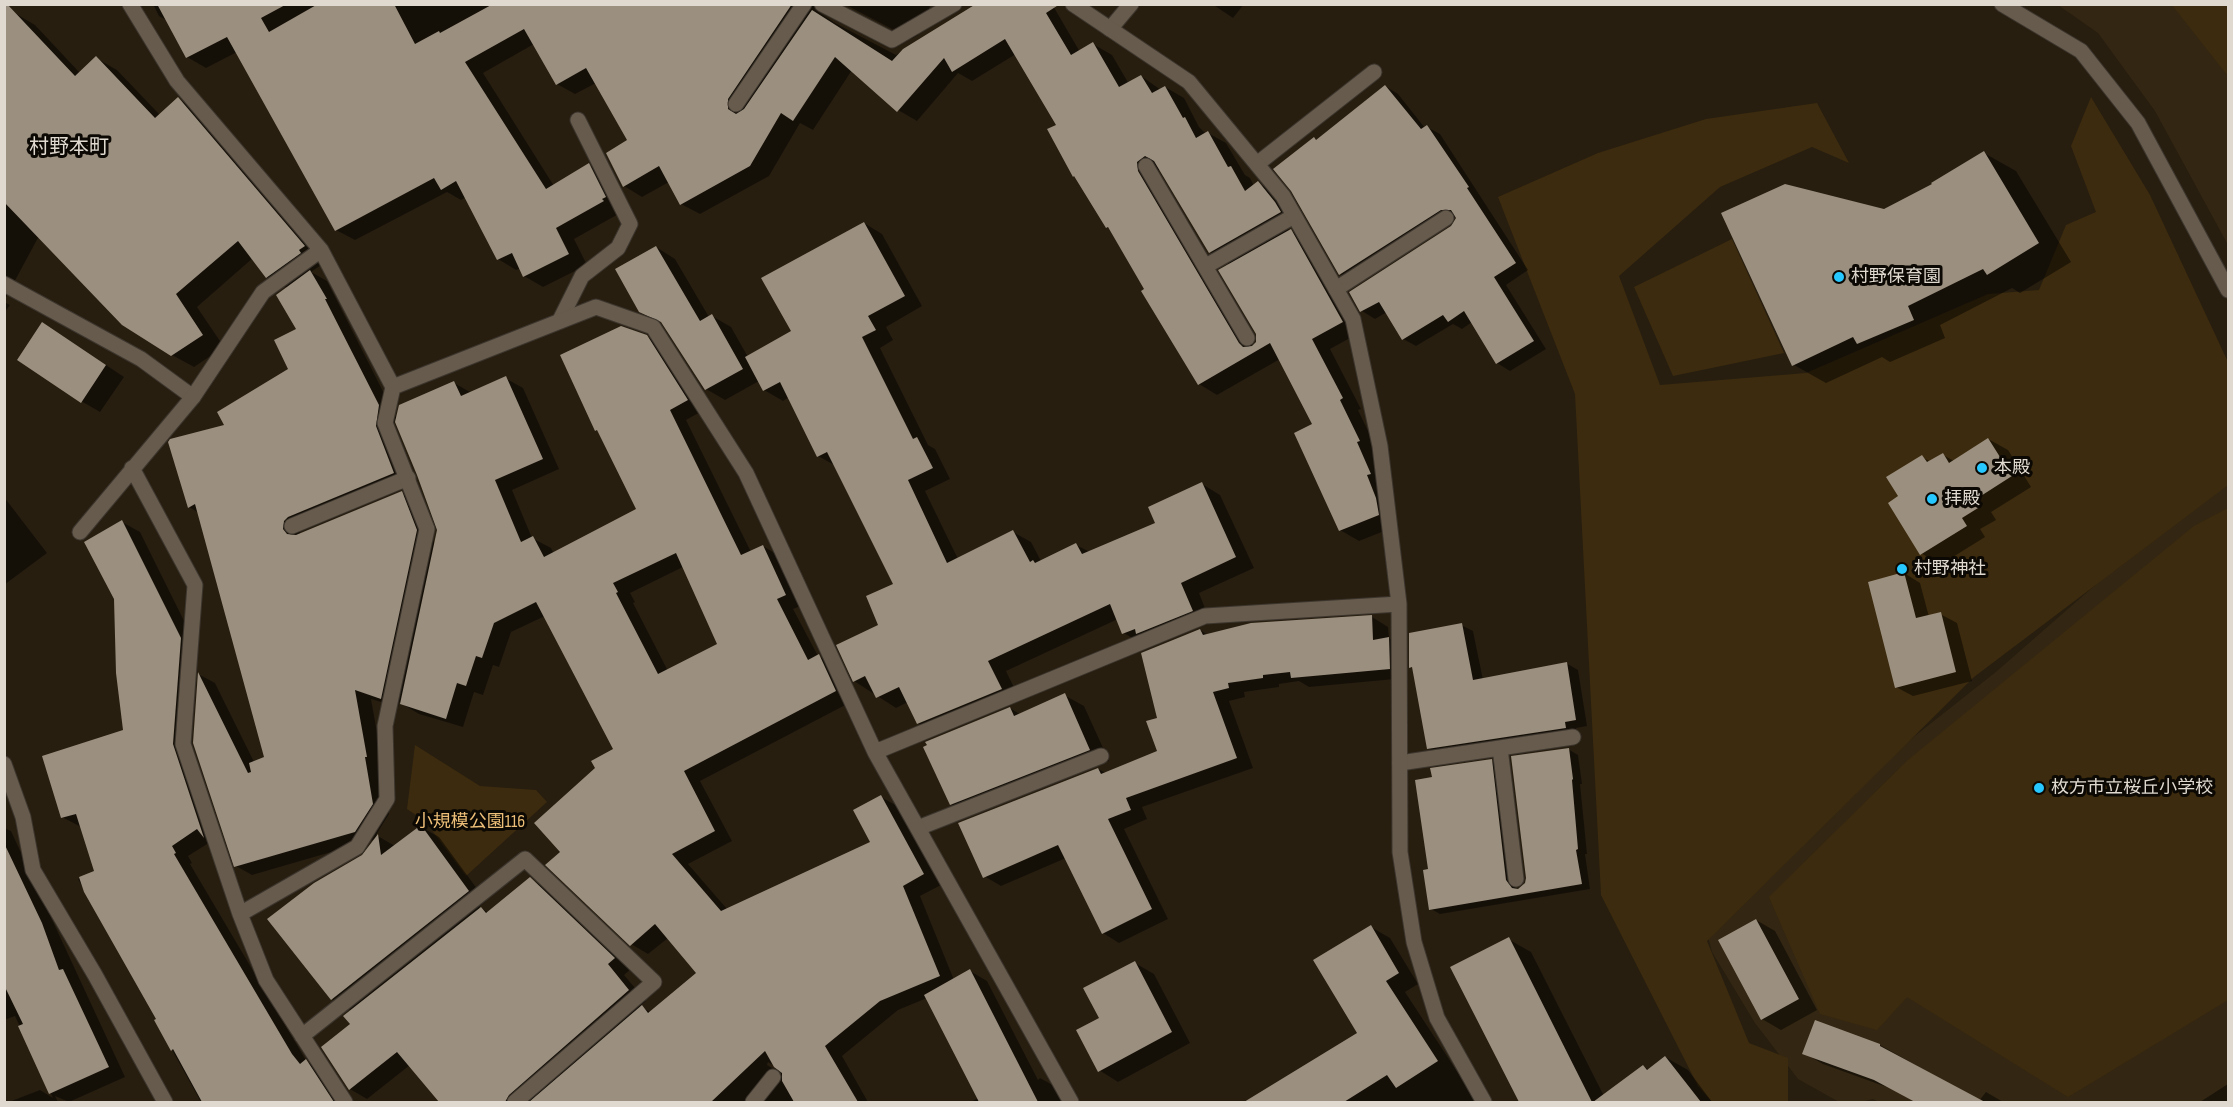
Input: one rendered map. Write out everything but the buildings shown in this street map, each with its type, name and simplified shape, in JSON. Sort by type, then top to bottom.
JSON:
[{"type":"street","points":[[130,4],[177,81],[321,250],[393,387],[385,423],[428,529],[385,726],[387,799],[357,847],[240,914]]},
{"type":"street","points":[[736,104],[804,4]]},
{"type":"street","points":[[822,4],[892,40],[954,4]]},
{"type":"street","points":[[1073,4],[1189,82],[1283,196],[1353,320],[1378,435],[1399,604],[1400,852],[1414,942],[1437,1018],[1484,1102]]},
{"type":"street","points":[[1110,29],[1131,4]]},
{"type":"street","points":[[2002,4],[2081,51],[2138,123],[2229,290]]},
{"type":"street","points":[[1257,164],[1374,72]]},
{"type":"street","points":[[560,320],[582,276],[618,248],[630,224],[578,120]]},
{"type":"street","points":[[1146,166],[1247,338]]},
{"type":"street","points":[[1206,266],[1294,216]]},
{"type":"street","points":[[1336,289],[1446,219]]},
{"type":"street","points":[[80,532],[193,397],[263,292],[321,250]]},
{"type":"street","points":[[4,284],[141,359],[193,397]]},
{"type":"street","points":[[393,387],[596,307],[653,327],[746,473],[875,752],[1071,1102]]},
{"type":"street","points":[[132,468],[195,585],[183,744],[240,914],[266,980],[345,1102]]},
{"type":"street","points":[[292,526],[408,478]]},
{"type":"street","points":[[875,752],[1205,616],[1399,604]]},
{"type":"street","points":[[1400,763],[1574,737]]},
{"type":"street","points":[[1500,748],[1516,879]]},
{"type":"street","points":[[918,828],[1101,756]]},
{"type":"street","points":[[4,764],[23,816],[33,870],[95,975],[162,1102]]},
{"type":"street","points":[[302,1036],[525,859],[654,982],[515,1102]]},
{"type":"street","points":[[753,1102],[773,1077]]},
{"type":"shaded area","points":[[2058,5],[2228,5],[2228,245],[2155,111],[2098,33]]},
{"type":"shaded area","name":"枚方市立桜丘小学校","points":[[2228,469],[2228,1102],[1879,1102],[1873,1099],[1861,1102],[1839,1102],[1798,1079],[1755,1023],[1712,952],[1700,906],[1997,671]]},
{"type":"green space","points":[[2172,5],[2228,5],[2228,76]]},
{"type":"green space","points":[[2091,97],[2150,195],[2228,362],[2228,485],[1974,677],[1707,941],[1749,1043],[1788,1058],[1788,1102],[1712,1102],[1698,1086],[1601,895],[1575,394],[1498,197],[1598,153],[1706,119],[1817,103],[1849,163],[1812,147],[1720,187],[1619,276],[1660,385],[1806,373],[1988,294],[2039,290],[2066,225],[2096,212],[2071,146]]},
{"type":"green space","points":[[1732,239],[1784,353],[1673,376],[1634,287]]},
{"type":"green space","name":"枚方市立桜丘小学校","points":[[2228,508],[2228,1000],[2068,1097],[1907,997],[1877,1030],[1820,1014],[1769,897],[1908,760],[2194,526]]},
{"type":"green space","name":"小規模公園116","points":[[415,745],[480,786],[536,790],[547,802],[466,876],[425,821],[407,809]]},
{"type":"place","name":"村野保育園","points":[[1839,277]]},
{"type":"place","name":"本殿","points":[[1982,468]]},
{"type":"place","name":"拝殿","points":[[1932,499]]},
{"type":"place","name":"村野神社","points":[[1902,569]]},
{"type":"place","name":"枚方市立桜丘小学校","points":[[2039,788]]},
{"type":"district","name":"村野本町","points":[[69,148]]}]
